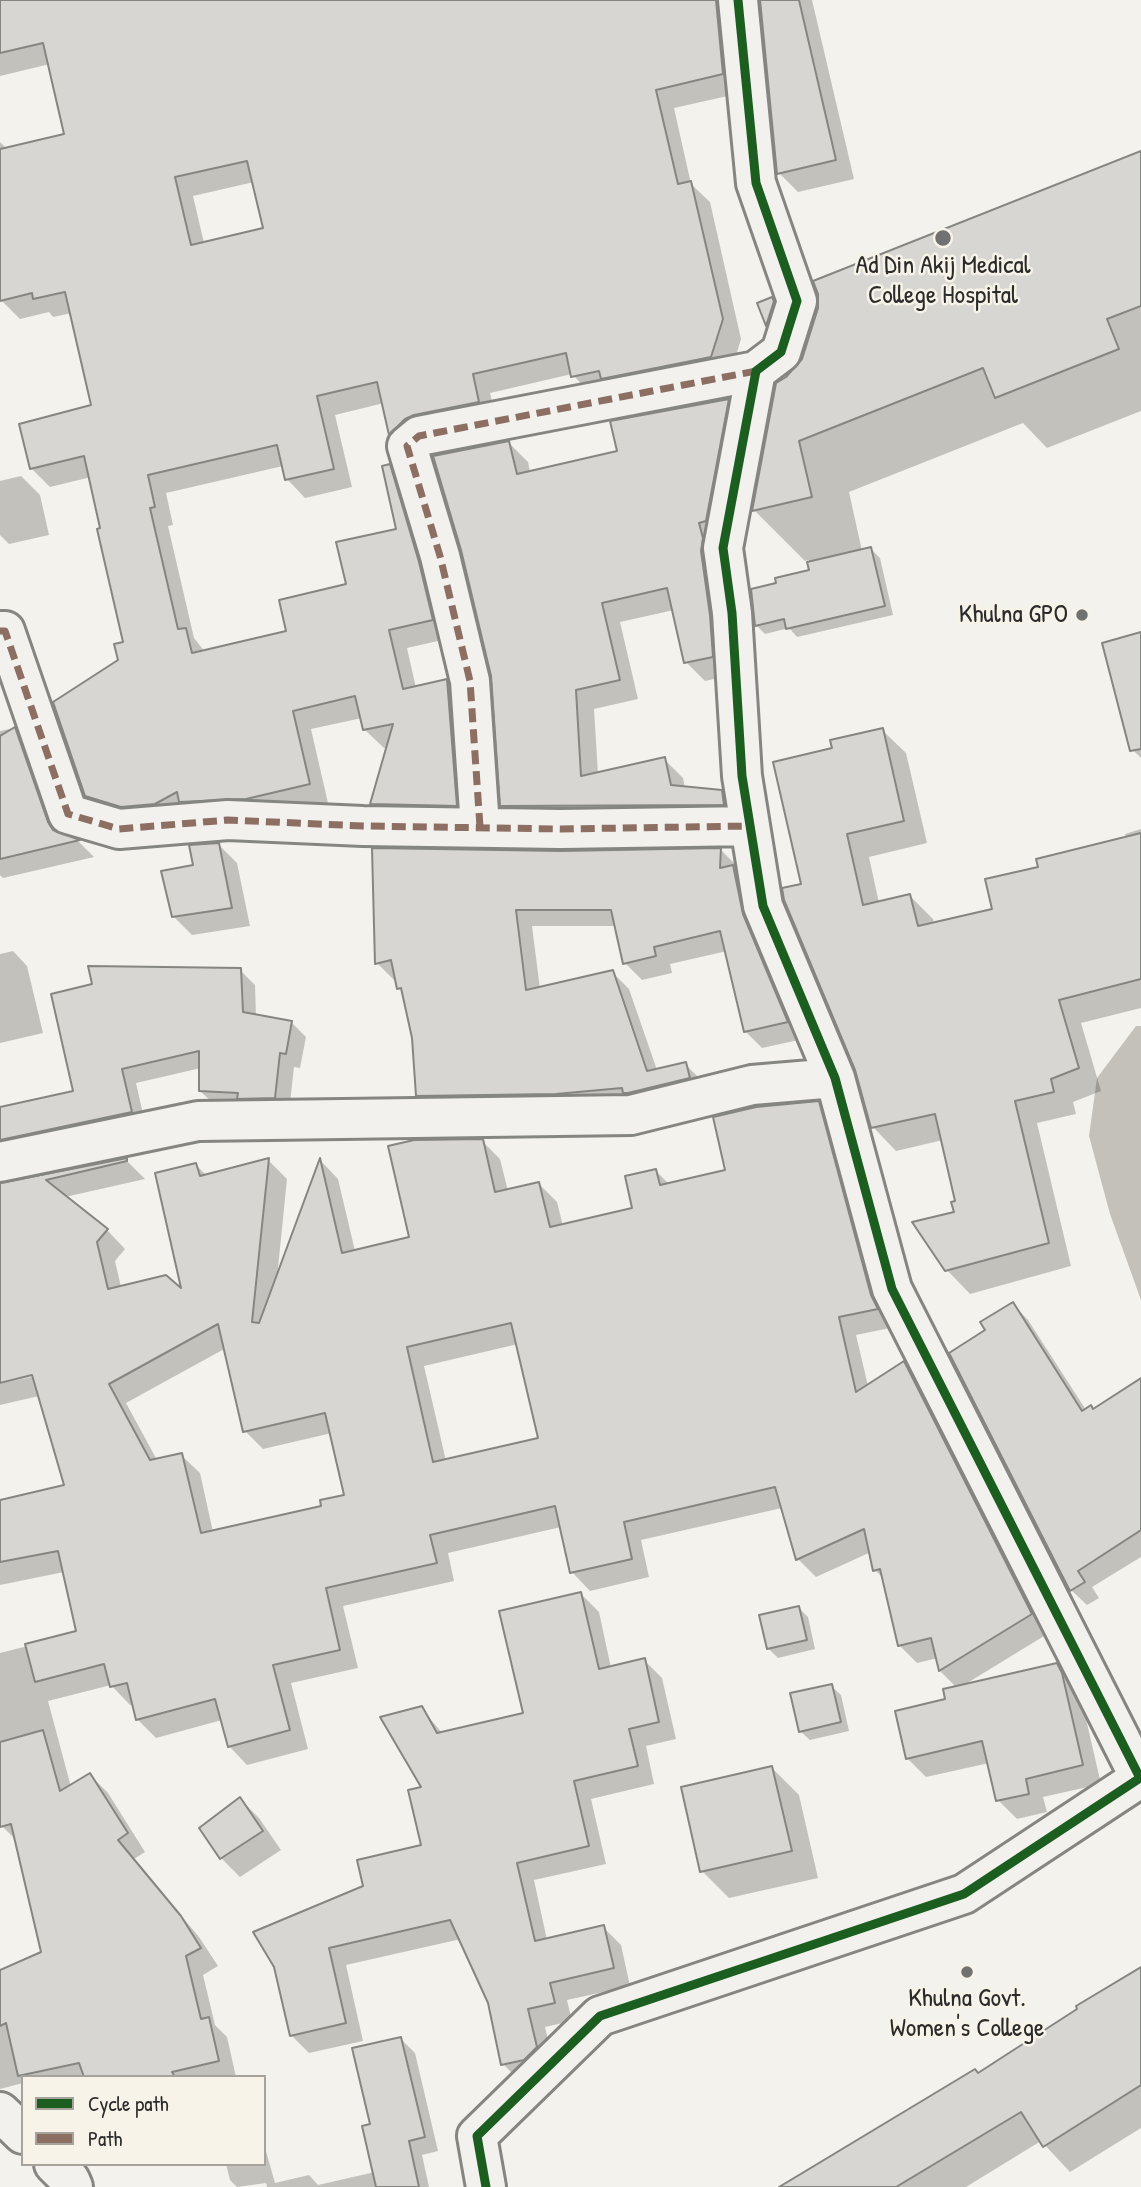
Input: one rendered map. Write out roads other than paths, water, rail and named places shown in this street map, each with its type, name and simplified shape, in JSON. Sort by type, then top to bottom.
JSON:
[{"type":"street","points":[[480,827],[470,681],[440,556],[407,446],[419,436],[757,371],[781,352],[797,301],[756,183],[738,0]]},
{"type":"street","points":[[486,2187],[477,2136],[600,2016],[964,1894],[1140,1778],[892,1289],[835,1078],[763,906],[741,776],[732,613],[723,548],[757,371]]},
{"type":"street","points":[[0,631],[5,631],[68,814],[119,829],[228,820],[363,826],[750,827]]},
{"type":"street","points":[[0,1163],[198,1121],[631,1115],[752,1085],[835,1078]]},
{"type":"street","points":[[0,2112],[21,2132]]},
{"type":"street","points":[[56,2166],[70,2179],[73,2187]]},
{"type":"place","name":"Ad Din Akij Medical College Hospital","points":[[943,238]]},
{"type":"place","name":"Khulna GPO","points":[[1082,615]]},
{"type":"place","name":"Khulna Govt. Women's College","points":[[967,1972]]}]
